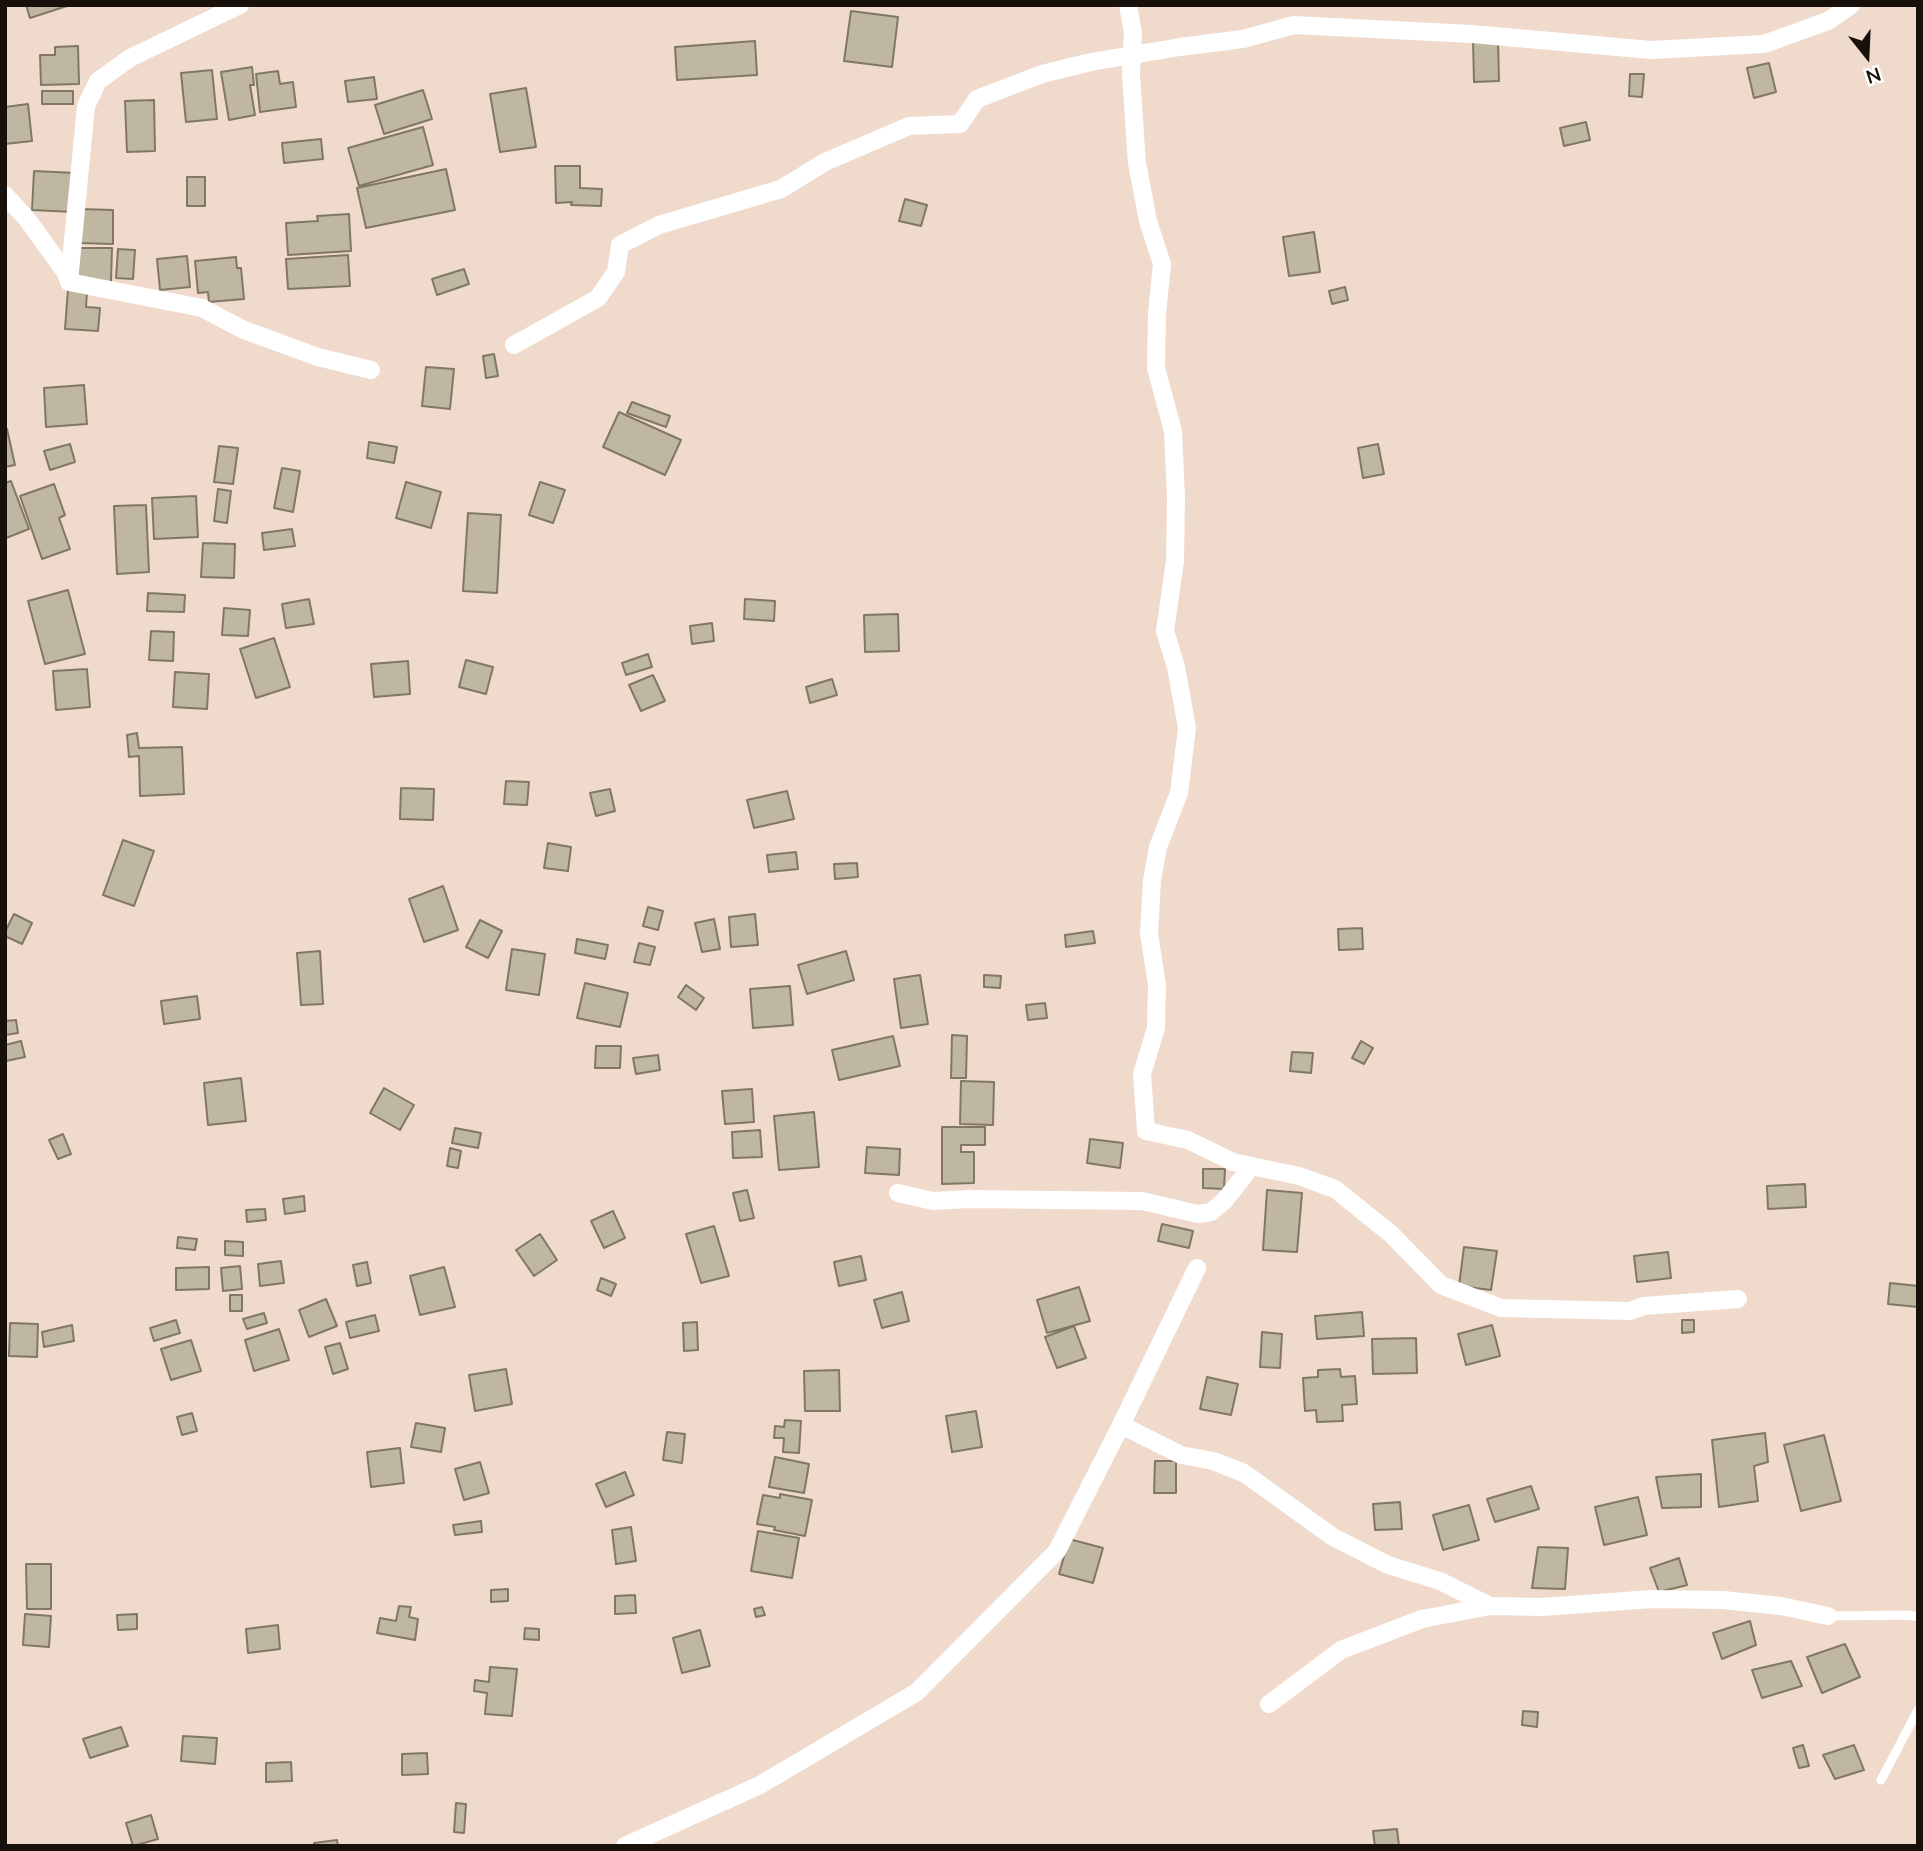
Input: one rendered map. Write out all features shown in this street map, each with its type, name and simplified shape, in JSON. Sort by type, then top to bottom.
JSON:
[{"type":"street","points":[[69,282],[86,106],[98,81],[130,58],[240,5]]},
{"type":"street","points":[[1128,5],[1133,33],[1131,76],[1137,163],[1148,221],[1162,264],[1157,314],[1156,368],[1173,431],[1175,561],[1165,631],[1176,667],[1187,728],[1179,793],[1158,847],[1152,880],[1149,933],[1157,985],[1156,1028],[1142,1074],[1146,1131],[1188,1140],[1233,1163],[1299,1176],[1335,1189],[1391,1234],[1441,1285],[1501,1308],[1630,1311],[1644,1306],[1738,1299]]},
{"type":"street","points":[[514,345],[598,298],[616,272],[620,245],[659,225],[781,189],[825,162],[909,126],[960,124],[977,99],[1042,74],[1091,62],[1243,39],[1294,25],[1472,34],[1651,50],[1764,44],[1828,21],[1851,5]]},
{"type":"street","points":[[5,195],[27,219],[66,273],[69,282]]},
{"type":"street","points":[[69,282],[202,308],[244,330],[318,357],[371,370]]},
{"type":"street","points":[[898,1193],[933,1201],[1142,1201],[1198,1214],[1211,1212],[1224,1201],[1252,1166]]},
{"type":"street","points":[[625,1846],[760,1785],[917,1692],[1029,1580],[1057,1551],[1198,1268]]},
{"type":"street","points":[[1127,1428],[1181,1455],[1213,1461],[1244,1473],[1333,1537],[1388,1565],[1440,1581],[1490,1606]]},
{"type":"street","points":[[1269,1704],[1341,1650],[1422,1619],[1490,1606],[1542,1606],[1652,1599],[1723,1600],[1781,1606],[1828,1616]]},
{"type":"lane","points":[[1828,1616],[1918,1617]]},
{"type":"lane","points":[[1881,1780],[1918,1710]]},
{"type":"building","points":[[26,5],[67,5],[67,6],[30,18]]},
{"type":"building","points":[[851,11],[898,17],[892,67],[844,61]]},
{"type":"building","points":[[1498,39],[1499,81],[1474,82],[1473,40]]},
{"type":"building","points":[[755,41],[757,75],[677,80],[675,47]]},
{"type":"building","points":[[78,46],[79,84],[41,85],[40,55],[55,55],[55,47]]},
{"type":"building","points":[[1769,63],[1776,92],[1754,98],[1747,68]]},
{"type":"building","points":[[252,67],[254,85],[250,85],[255,115],[229,120],[221,72]]},
{"type":"building","points":[[212,70],[217,119],[186,122],[181,73]]},
{"type":"building","points":[[278,71],[280,84],[293,82],[296,107],[260,112],[256,74]]},
{"type":"building","points":[[1630,74],[1644,74],[1642,97],[1629,96]]},
{"type":"building","points":[[374,77],[377,99],[348,102],[345,81]]},
{"type":"building","points":[[526,88],[536,147],[500,152],[490,94]]},
{"type":"building","points":[[423,90],[432,119],[384,134],[375,105]]},
{"type":"building","points":[[42,91],[73,91],[73,104],[42,104]]},
{"type":"building","points":[[154,100],[155,151],[127,152],[125,101]]},
{"type":"building","points":[[28,104],[32,141],[5,144],[5,107]]},
{"type":"building","points":[[1586,122],[1590,140],[1564,146],[1560,128]]},
{"type":"building","points":[[423,127],[433,165],[359,186],[348,148]]},
{"type":"building","points":[[321,139],[323,159],[284,163],[282,143]]},
{"type":"building","points":[[555,166],[580,166],[580,188],[602,189],[601,206],[556,203]]},
{"type":"building","points":[[446,169],[455,210],[366,228],[357,188]]},
{"type":"building","points":[[34,171],[76,173],[74,212],[32,210]]},
{"type":"building","points":[[187,177],[205,177],[205,206],[187,206]]},
{"type":"building","points":[[905,199],[927,205],[921,226],[899,221]]},
{"type":"building","points":[[80,209],[113,210],[113,244],[79,243]]},
{"type":"building","points":[[349,214],[351,251],[288,255],[286,223],[318,221],[317,216]]},
{"type":"building","points":[[1314,232],[1320,272],[1289,276],[1283,237]]},
{"type":"building","points":[[76,248],[112,248],[111,282],[75,282]]},
{"type":"building","points":[[118,249],[135,250],[133,279],[116,278]]},
{"type":"building","points":[[348,255],[350,286],[288,289],[286,259]]},
{"type":"building","points":[[187,256],[190,287],[160,290],[157,259]]},
{"type":"building","points":[[236,257],[237,268],[241,268],[244,299],[209,302],[208,292],[198,293],[195,261]]},
{"type":"building","points":[[464,269],[469,284],[437,295],[432,279]]},
{"type":"building","points":[[1345,287],[1348,300],[1332,304],[1329,291]]},
{"type":"building","points":[[68,289],[87,291],[86,307],[100,308],[98,331],[65,329]]},
{"type":"building","points":[[494,354],[498,376],[486,378],[483,356]]},
{"type":"building","points":[[426,367],[454,369],[450,409],[422,406]]},
{"type":"building","points":[[84,385],[87,424],[46,427],[44,388]]},
{"type":"building","points":[[632,402],[670,416],[666,427],[627,413]]},
{"type":"building","points":[[619,412],[681,440],[665,475],[603,447]]},
{"type":"building","points":[[5,429],[15,465],[5,467]]},
{"type":"building","points":[[369,442],[397,447],[394,463],[367,458]]},
{"type":"building","points":[[70,444],[75,462],[50,470],[44,451]]},
{"type":"building","points":[[1378,444],[1384,474],[1363,478],[1358,448]]},
{"type":"building","points":[[219,446],[238,448],[233,484],[214,482]]},
{"type":"building","points":[[282,468],[300,471],[293,512],[274,508]]},
{"type":"building","points":[[11,481],[29,529],[6,538],[5,483]]},
{"type":"building","points":[[406,482],[441,492],[431,528],[396,518]]},
{"type":"building","points":[[540,482],[565,490],[553,523],[529,515]]},
{"type":"building","points":[[54,484],[65,515],[59,518],[70,549],[42,559],[20,496]]},
{"type":"building","points":[[218,489],[231,491],[227,523],[214,521]]},
{"type":"building","points":[[196,496],[198,537],[154,539],[152,498]]},
{"type":"building","points":[[146,505],[149,572],[117,574],[114,506]]},
{"type":"building","points":[[468,513],[501,515],[497,593],[463,591]]},
{"type":"building","points":[[292,529],[295,546],[264,550],[262,533]]},
{"type":"building","points":[[203,543],[235,544],[234,578],[201,577]]},
{"type":"building","points":[[68,590],[85,654],[45,664],[28,601]]},
{"type":"building","points":[[148,593],[185,595],[184,612],[147,611]]},
{"type":"building","points":[[309,599],[314,624],[286,628],[282,604]]},
{"type":"building","points":[[745,599],[775,601],[774,621],[744,619]]},
{"type":"building","points":[[224,608],[250,610],[248,636],[222,635]]},
{"type":"building","points":[[898,614],[899,651],[865,652],[864,615]]},
{"type":"building","points":[[712,623],[714,641],[692,644],[690,626]]},
{"type":"building","points":[[151,631],[174,632],[173,661],[149,660]]},
{"type":"building","points":[[274,638],[290,687],[256,698],[240,649]]},
{"type":"building","points":[[648,654],[652,667],[626,675],[622,663]]},
{"type":"building","points":[[466,660],[493,667],[486,694],[459,687]]},
{"type":"building","points":[[408,661],[410,694],[374,697],[371,664]]},
{"type":"building","points":[[87,669],[90,707],[56,710],[53,671]]},
{"type":"building","points":[[175,672],[209,674],[207,709],[173,707]]},
{"type":"building","points":[[653,675],[665,701],[641,711],[629,685]]},
{"type":"building","points":[[832,679],[837,695],[810,703],[806,687]]},
{"type":"building","points":[[137,733],[139,748],[182,747],[184,794],[140,796],[139,756],[129,757],[127,735]]},
{"type":"building","points":[[506,781],[529,782],[527,805],[504,804]]},
{"type":"building","points":[[401,788],[434,789],[433,820],[400,819]]},
{"type":"building","points":[[610,789],[615,811],[596,816],[590,793]]},
{"type":"building","points":[[787,791],[794,819],[754,828],[747,800]]},
{"type":"building","points":[[123,840],[154,851],[134,906],[103,895]]},
{"type":"building","points":[[548,843],[571,847],[568,871],[544,868]]},
{"type":"building","points":[[796,852],[798,869],[769,872],[767,855]]},
{"type":"building","points":[[857,863],[858,877],[835,879],[834,864]]},
{"type":"building","points":[[443,886],[458,930],[424,942],[409,899]]},
{"type":"building","points":[[648,907],[663,911],[658,930],[643,926]]},
{"type":"building","points":[[14,914],[32,923],[22,944],[5,936]]},
{"type":"building","points":[[755,914],[758,945],[731,947],[729,917]]},
{"type":"building","points":[[714,919],[720,949],[702,952],[695,923]]},
{"type":"building","points":[[480,920],[502,931],[488,958],[466,947]]},
{"type":"building","points":[[1362,928],[1363,949],[1339,950],[1338,929]]},
{"type":"building","points":[[1093,931],[1095,943],[1066,947],[1065,935]]},
{"type":"building","points":[[577,939],[608,945],[605,959],[575,953]]},
{"type":"building","points":[[639,943],[655,947],[650,965],[634,962]]},
{"type":"building","points":[[512,949],[545,954],[539,995],[506,990]]},
{"type":"building","points":[[320,951],[323,1004],[301,1005],[297,953]]},
{"type":"building","points":[[846,951],[854,980],[807,994],[798,965]]},
{"type":"building","points":[[920,975],[928,1024],[901,1028],[894,979]]},
{"type":"building","points":[[984,975],[1001,976],[1000,988],[984,987]]},
{"type":"building","points":[[585,983],[628,993],[620,1027],[577,1018]]},
{"type":"building","points":[[686,985],[704,998],[696,1010],[678,997]]},
{"type":"building","points":[[790,986],[793,1025],[753,1028],[750,989]]},
{"type":"building","points":[[197,996],[200,1019],[164,1024],[161,1001]]},
{"type":"building","points":[[1045,1003],[1047,1018],[1028,1020],[1026,1005]]},
{"type":"building","points":[[16,1020],[18,1033],[5,1035],[5,1021]]},
{"type":"building","points":[[952,1035],[967,1036],[966,1078],[951,1078]]},
{"type":"building","points":[[893,1036],[900,1066],[839,1080],[832,1050]]},
{"type":"building","points":[[21,1041],[25,1057],[6,1061],[5,1045]]},
{"type":"building","points":[[1361,1041],[1373,1048],[1364,1064],[1352,1058]]},
{"type":"building","points":[[596,1046],[621,1046],[620,1068],[595,1068]]},
{"type":"building","points":[[1292,1052],[1313,1053],[1311,1073],[1290,1071]]},
{"type":"building","points":[[658,1055],[660,1070],[636,1074],[633,1058]]},
{"type":"building","points":[[241,1078],[246,1121],[208,1125],[204,1083]]},
{"type":"building","points":[[961,1081],[994,1082],[993,1125],[960,1124]]},
{"type":"building","points":[[384,1088],[414,1105],[400,1130],[370,1113]]},
{"type":"building","points":[[752,1089],[754,1122],[725,1124],[722,1091]]},
{"type":"building","points":[[814,1112],[819,1167],[779,1170],[774,1116]]},
{"type":"building","points":[[942,1127],[985,1127],[985,1145],[961,1145],[961,1152],[974,1152],[974,1183],[942,1184]]},
{"type":"building","points":[[455,1128],[481,1133],[478,1148],[452,1143]]},
{"type":"building","points":[[760,1130],[762,1157],[733,1158],[732,1132]]},
{"type":"building","points":[[63,1134],[71,1154],[58,1159],[49,1140]]},
{"type":"building","points":[[1090,1139],[1123,1143],[1120,1168],[1087,1163]]},
{"type":"building","points":[[867,1147],[900,1149],[899,1175],[865,1173]]},
{"type":"building","points":[[450,1148],[461,1151],[458,1168],[447,1166]]},
{"type":"building","points":[[1203,1169],[1225,1169],[1224,1189],[1203,1188]]},
{"type":"building","points":[[1805,1184],[1806,1207],[1768,1209],[1767,1186]]},
{"type":"building","points":[[747,1190],[754,1218],[740,1221],[733,1193]]},
{"type":"building","points":[[1267,1190],[1302,1193],[1297,1252],[1263,1250]]},
{"type":"building","points":[[304,1196],[305,1211],[285,1214],[283,1199]]},
{"type":"building","points":[[265,1209],[266,1220],[247,1222],[246,1210]]},
{"type":"building","points":[[613,1211],[625,1238],[604,1248],[591,1221]]},
{"type":"building","points":[[1162,1224],[1193,1231],[1189,1248],[1158,1241]]},
{"type":"building","points":[[714,1226],[729,1276],[701,1283],[686,1234]]},
{"type":"building","points":[[540,1234],[557,1260],[534,1276],[516,1250]]},
{"type":"building","points":[[178,1237],[197,1239],[195,1250],[177,1248]]},
{"type":"building","points":[[225,1241],[243,1242],[243,1256],[225,1255]]},
{"type":"building","points":[[1464,1247],[1497,1251],[1491,1290],[1459,1286]]},
{"type":"building","points":[[1668,1252],[1671,1278],[1637,1282],[1634,1256]]},
{"type":"building","points":[[861,1256],[866,1280],[839,1286],[834,1262]]},
{"type":"building","points":[[281,1261],[284,1283],[260,1286],[258,1264]]},
{"type":"building","points":[[367,1262],[371,1283],[357,1286],[353,1265]]},
{"type":"building","points":[[240,1266],[242,1289],[223,1291],[221,1268]]},
{"type":"building","points":[[209,1267],[209,1289],[176,1290],[176,1268]]},
{"type":"building","points":[[444,1267],[455,1307],[420,1315],[410,1276]]},
{"type":"building","points":[[601,1278],[616,1284],[611,1296],[597,1290]]},
{"type":"building","points":[[1890,1283],[1918,1286],[1918,1307],[1888,1304]]},
{"type":"building","points":[[1079,1287],[1090,1321],[1047,1333],[1037,1300]]},
{"type":"building","points":[[902,1292],[909,1321],[882,1328],[874,1300]]},
{"type":"building","points":[[230,1295],[242,1295],[242,1311],[230,1311]]},
{"type":"building","points":[[326,1299],[337,1326],[309,1337],[299,1310]]},
{"type":"building","points":[[1362,1312],[1364,1336],[1317,1339],[1315,1316]]},
{"type":"building","points":[[264,1313],[267,1323],[247,1329],[243,1319]]},
{"type":"building","points":[[375,1315],[379,1331],[350,1338],[346,1322]]},
{"type":"building","points":[[176,1320],[180,1333],[154,1341],[150,1328]]},
{"type":"building","points":[[1682,1320],[1694,1320],[1694,1332],[1682,1333]]},
{"type":"building","points":[[697,1322],[698,1350],[684,1351],[683,1323]]},
{"type":"building","points":[[10,1323],[38,1324],[37,1357],[9,1356]]},
{"type":"building","points":[[72,1325],[74,1341],[44,1347],[42,1332]]},
{"type":"building","points":[[1492,1325],[1500,1356],[1466,1365],[1458,1334]]},
{"type":"building","points":[[1074,1326],[1086,1358],[1057,1368],[1045,1337]]},
{"type":"building","points":[[279,1329],[289,1360],[254,1371],[245,1340]]},
{"type":"building","points":[[1262,1332],[1282,1334],[1280,1368],[1260,1367]]},
{"type":"building","points":[[1416,1338],[1417,1373],[1373,1374],[1372,1339]]},
{"type":"building","points":[[191,1340],[201,1371],[171,1380],[161,1349]]},
{"type":"building","points":[[340,1343],[348,1369],[333,1374],[325,1347]]},
{"type":"building","points":[[506,1369],[512,1404],[475,1411],[469,1375]]},
{"type":"building","points":[[1340,1369],[1341,1377],[1355,1376],[1357,1404],[1342,1405],[1343,1421],[1317,1422],[1316,1410],[1305,1411],[1303,1378],[1318,1377],[1318,1370]]},
{"type":"building","points":[[839,1370],[840,1411],[805,1411],[804,1371]]},
{"type":"building","points":[[1207,1377],[1238,1384],[1231,1415],[1200,1409]]},
{"type":"building","points":[[976,1411],[982,1447],[952,1452],[946,1416]]},
{"type":"building","points":[[192,1413],[197,1431],[182,1435],[177,1417]]},
{"type":"building","points":[[785,1420],[801,1421],[799,1453],[783,1452],[784,1438],[774,1438],[775,1426],[784,1427]]},
{"type":"building","points":[[416,1423],[445,1428],[441,1452],[411,1447]]},
{"type":"building","points":[[667,1432],[685,1434],[682,1463],[663,1460]]},
{"type":"building","points":[[1765,1433],[1768,1462],[1754,1466],[1758,1501],[1719,1507],[1712,1440]]},
{"type":"building","points":[[1824,1435],[1841,1501],[1801,1511],[1784,1445]]},
{"type":"building","points":[[400,1448],[404,1483],[371,1487],[367,1452]]},
{"type":"building","points":[[775,1457],[809,1464],[804,1493],[769,1487]]},
{"type":"building","points":[[1155,1461],[1176,1461],[1176,1493],[1154,1493]]},
{"type":"building","points":[[480,1462],[489,1493],[464,1500],[455,1469]]},
{"type":"building","points":[[625,1472],[634,1495],[606,1507],[596,1484]]},
{"type":"building","points":[[1701,1474],[1701,1507],[1662,1508],[1656,1477]]},
{"type":"building","points":[[1531,1486],[1539,1509],[1495,1522],[1487,1499]]},
{"type":"building","points":[[780,1494],[812,1500],[805,1536],[757,1524],[763,1495],[780,1498]]},
{"type":"building","points":[[1638,1497],[1647,1535],[1604,1545],[1595,1507]]},
{"type":"building","points":[[1400,1502],[1402,1529],[1375,1530],[1373,1504]]},
{"type":"building","points":[[1469,1505],[1479,1540],[1443,1550],[1433,1515]]},
{"type":"building","points":[[481,1521],[482,1532],[455,1535],[453,1525]]},
{"type":"building","points":[[631,1527],[636,1561],[616,1564],[612,1530]]},
{"type":"building","points":[[758,1531],[799,1538],[792,1578],[751,1571]]},
{"type":"building","points":[[1069,1539],[1103,1548],[1093,1583],[1059,1574]]},
{"type":"building","points":[[1538,1547],[1568,1548],[1565,1589],[1532,1588]]},
{"type":"building","points":[[1679,1558],[1687,1585],[1659,1592],[1650,1568]]},
{"type":"building","points":[[26,1564],[51,1564],[51,1609],[27,1609]]},
{"type":"building","points":[[508,1589],[508,1601],[491,1602],[491,1590]]},
{"type":"building","points":[[635,1595],[636,1613],[615,1614],[615,1596]]},
{"type":"building","points":[[399,1606],[411,1607],[409,1617],[418,1619],[415,1640],[377,1633],[380,1618],[396,1621]]},
{"type":"building","points":[[762,1607],[765,1615],[756,1617],[754,1609]]},
{"type":"building","points":[[25,1614],[51,1616],[49,1647],[23,1645]]},
{"type":"building","points":[[137,1614],[137,1629],[118,1630],[117,1615]]},
{"type":"building","points":[[1750,1621],[1756,1645],[1722,1659],[1713,1633]]},
{"type":"building","points":[[278,1625],[280,1649],[248,1653],[246,1629]]},
{"type":"building","points":[[525,1628],[539,1629],[539,1640],[524,1639]]},
{"type":"building","points":[[700,1630],[710,1666],[682,1673],[673,1638]]},
{"type":"building","points":[[1845,1644],[1860,1677],[1822,1693],[1807,1657]]},
{"type":"building","points":[[1791,1661],[1802,1686],[1762,1698],[1752,1670]]},
{"type":"building","points":[[490,1667],[517,1669],[512,1716],[485,1714],[487,1693],[474,1691],[475,1680],[489,1682]]},
{"type":"building","points":[[1523,1711],[1538,1712],[1537,1727],[1522,1725]]},
{"type":"building","points":[[121,1727],[128,1746],[90,1758],[83,1739]]},
{"type":"building","points":[[183,1736],[217,1738],[215,1764],[181,1761]]},
{"type":"building","points":[[1803,1745],[1809,1766],[1799,1768],[1793,1748]]},
{"type":"building","points":[[1854,1745],[1864,1770],[1835,1779],[1823,1755]]},
{"type":"building","points":[[427,1753],[428,1774],[402,1775],[402,1754]]},
{"type":"building","points":[[291,1762],[292,1781],[266,1782],[266,1763]]},
{"type":"building","points":[[456,1803],[466,1804],[464,1833],[454,1832]]},
{"type":"building","points":[[151,1815],[158,1839],[133,1846],[126,1823]]},
{"type":"building","points":[[1397,1829],[1399,1846],[1375,1846],[1373,1831]]},
{"type":"building","points":[[337,1840],[338,1846],[314,1846],[314,1843]]}]
